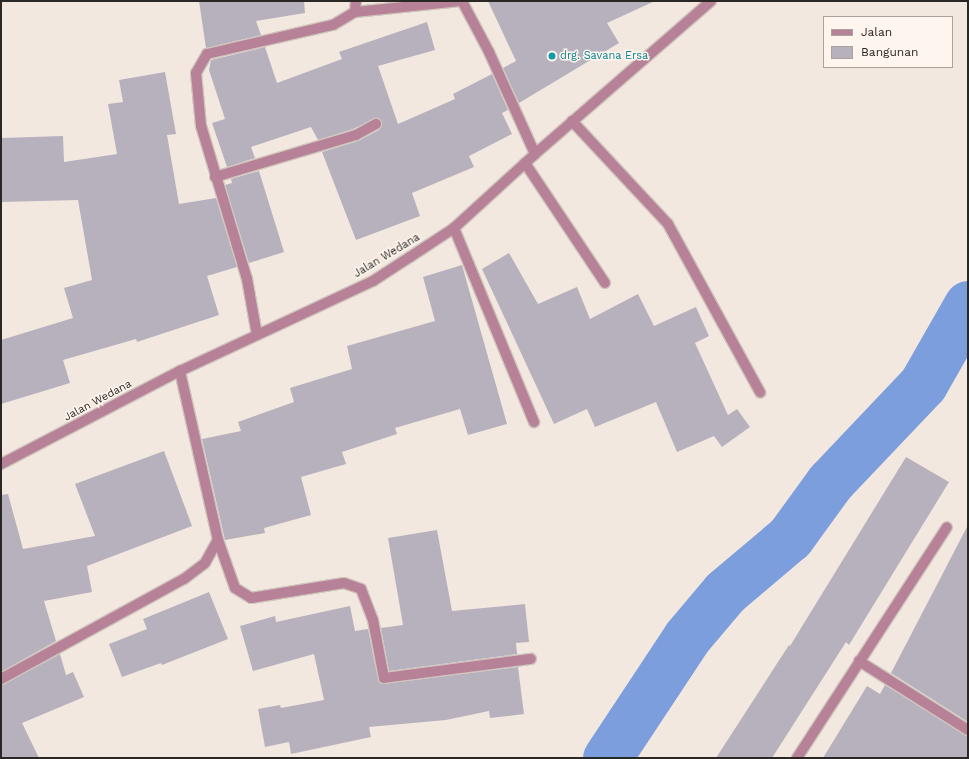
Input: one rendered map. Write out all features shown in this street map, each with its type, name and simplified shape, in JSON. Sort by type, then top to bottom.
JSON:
[{"type":"street","points":[[355,12],[356,1]]},
{"type":"street","points":[[257,336],[247,279],[215,177],[201,126],[196,73],[207,54],[333,25],[355,12],[462,1],[489,52],[535,154]]},
{"type":"street","name":"Jalan Wedana","points":[[1,464],[180,371],[373,281],[454,228],[572,121],[711,1]]},
{"type":"street","points":[[572,121],[668,224],[760,392]]},
{"type":"street","points":[[215,177],[356,135],[376,124]]},
{"type":"street","points":[[526,163],[605,283]]},
{"type":"street","points":[[454,228],[534,422]]},
{"type":"street","points":[[180,371],[218,540],[236,588],[251,598],[344,583],[361,589],[373,620],[384,678],[530,659]]},
{"type":"street","points":[[796,758],[947,527]]},
{"type":"street","points":[[1,678],[184,579],[205,563],[218,540]]},
{"type":"street","points":[[859,661],[968,730]]},
{"type":"building","points":[[199,1],[304,1],[305,13],[256,21],[261,35],[206,48]]},
{"type":"building","points":[[488,1],[655,1],[607,23],[619,43],[519,103],[503,68],[516,61]]},
{"type":"building","points":[[427,22],[435,50],[378,66],[398,124],[455,99],[453,94],[492,74],[508,110],[502,113],[512,134],[469,156],[474,167],[412,193],[420,216],[356,240],[322,152],[358,141],[379,130],[382,124],[377,118],[353,129],[318,140],[311,127],[251,147],[255,158],[227,167],[212,123],[225,119],[209,70],[211,60],[265,47],[277,83],[342,59],[339,52]]},
{"type":"building","points":[[165,72],[176,134],[167,135],[179,204],[216,198],[237,267],[207,276],[219,315],[137,342],[136,339],[63,360],[70,383],[1,404],[1,340],[73,318],[64,288],[92,280],[78,200],[1,202],[1,138],[63,136],[64,162],[117,154],[108,104],[123,102],[119,80]]},
{"type":"building","points":[[259,171],[284,252],[249,263],[225,185],[232,183],[231,179]]},
{"type":"building","points":[[509,253],[538,304],[577,287],[590,319],[638,294],[654,326],[696,307],[709,336],[695,343],[728,415],[737,409],[750,427],[722,447],[714,436],[677,452],[656,402],[595,427],[587,409],[554,424],[482,269]]},
{"type":"building","points":[[462,265],[507,424],[468,435],[460,409],[395,428],[397,434],[342,452],[346,464],[301,477],[311,515],[264,528],[265,533],[225,540],[202,439],[241,431],[238,422],[294,402],[290,388],[352,369],[347,346],[435,321],[423,277]]},
{"type":"building","points":[[164,451],[192,526],[87,566],[92,592],[44,601],[56,641],[1,672],[1,495],[8,494],[23,549],[95,536],[75,484]]},
{"type":"building","points":[[906,457],[949,482],[849,645],[846,642],[772,758],[716,758],[789,645],[790,646]]},
{"type":"building","points":[[968,525],[968,722],[891,673]]},
{"type":"building","points":[[437,530],[452,611],[525,604],[529,642],[516,643],[517,654],[389,671],[381,628],[403,625],[388,538]]},
{"type":"building","points":[[209,592],[228,639],[162,665],[161,663],[122,677],[109,644],[147,629],[143,619]]},
{"type":"building","points":[[350,606],[355,631],[368,629],[378,679],[381,684],[518,667],[524,714],[490,718],[489,711],[446,720],[369,727],[371,737],[291,754],[289,742],[265,747],[258,709],[280,705],[281,708],[324,700],[314,654],[253,671],[240,626],[275,616],[276,622]]},
{"type":"building","points":[[60,654],[66,675],[73,672],[84,697],[22,723],[39,758],[1,758],[1,685]]},
{"type":"building","points":[[885,685],[968,736],[968,758],[823,758],[867,686],[880,694]]},
{"type":"waterway","points":[[607,758],[687,637],[725,592],[790,537],[830,482],[923,384],[968,305]]},
{"type":"place","name":"drg. Savana Ersa","points":[[552,56]]}]
